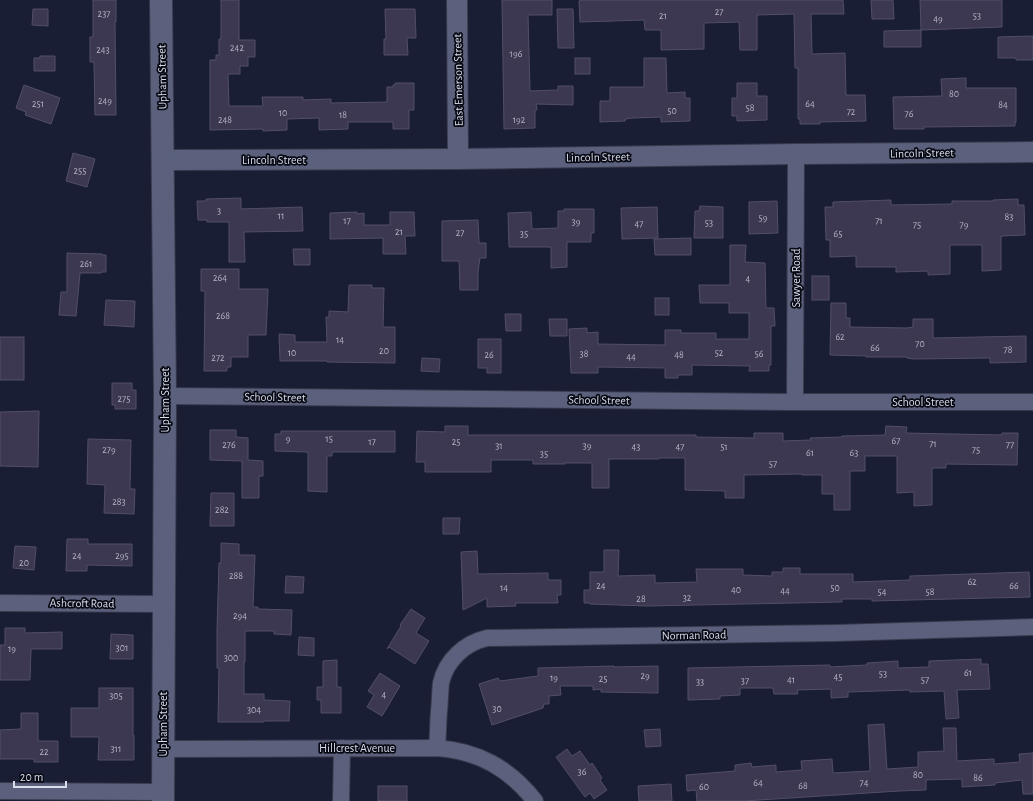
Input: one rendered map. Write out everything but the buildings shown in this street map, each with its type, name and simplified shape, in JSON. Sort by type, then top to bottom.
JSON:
[{"type":"main road","name":"Upham Street","points":[[161,0],[165,396],[163,796]]},
{"type":"street","name":"East Emerson Street","points":[[457,0],[458,159]]},
{"type":"street","name":"Lincoln Street","points":[[163,160],[458,159],[1033,152]]},
{"type":"street","name":"Sawyer Road","points":[[795,402],[796,154]]},
{"type":"street","name":"School Street","points":[[165,396],[795,402],[1033,402]]},
{"type":"street","name":"Ashcroft Road","points":[[0,602],[164,604]]},
{"type":"street","name":"Norman Road","points":[[437,748],[441,684],[447,667],[453,658],[462,650],[476,641],[487,638],[836,633],[1033,627]]},
{"type":"street","points":[[341,801],[342,748]]},
{"type":"street","name":"Hillcrest Avenue","points":[[163,749],[450,749],[475,755],[498,766],[518,782],[534,801]]},
{"type":"street","points":[[0,791],[163,796]]}]
